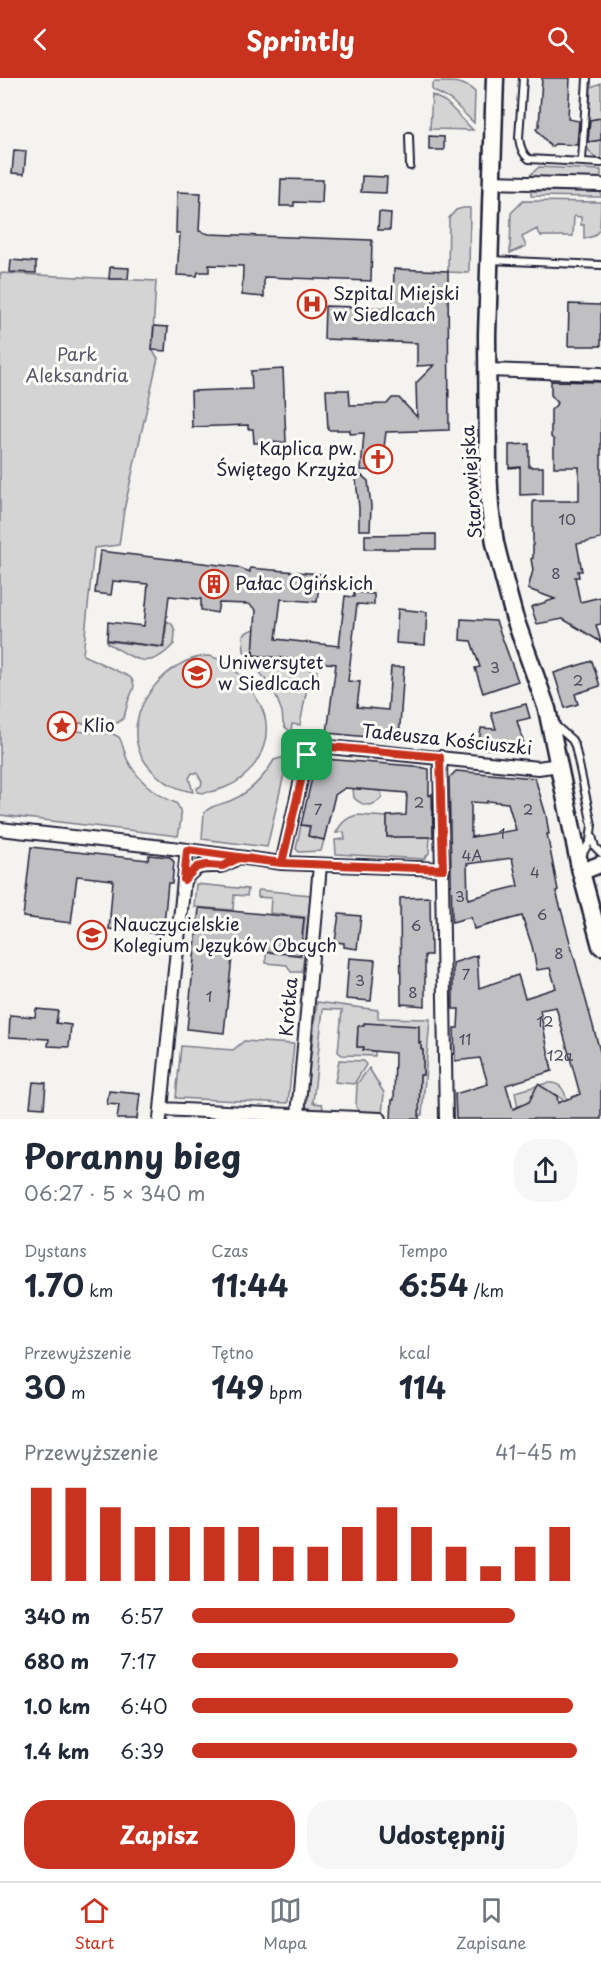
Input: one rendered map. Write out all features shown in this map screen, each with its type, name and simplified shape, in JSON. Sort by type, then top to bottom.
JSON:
[{"type":"main road","name":"Starowiejska","points":[[495,78],[487,370],[490,507],[495,543],[514,616],[549,719],[579,867],[601,946]]},
{"type":"street","points":[[492,182],[601,185]]},
{"type":"street","points":[[487,370],[601,374]]},
{"type":"street","name":"Tadeusza Kościuszki","points":[[282,863],[309,745],[538,768],[559,765]]},
{"type":"street","points":[[440,757],[446,1119]]},
{"type":"street","points":[[0,829],[282,863],[443,869]]},
{"type":"street","points":[[187,850],[161,1114],[298,1115],[380,1119]]},
{"type":"street","points":[[184,880],[197,867],[223,866],[239,858]]},
{"type":"street","points":[[579,867],[601,864]]},
{"type":"street","name":"Krótka","points":[[298,1115],[320,865]]},
{"type":"lane","points":[[523,78],[519,138],[524,154],[529,159],[601,163]]},
{"type":"lane","points":[[582,161],[587,78]]},
{"type":"lane","points":[[409,136],[410,166]]},
{"type":"lane","points":[[489,260],[601,265]]},
{"type":"lane","points":[[549,719],[572,740],[575,747],[595,847],[601,853]]},
{"type":"lane","points":[[579,867],[592,834]]},
{"type":"green space","points":[[435,82],[461,84],[475,92],[474,123],[451,100],[432,90],[432,84]]},
{"type":"green space","points":[[601,83],[601,118],[593,120],[601,140],[601,159],[597,159],[586,146],[591,87]]},
{"type":"green space","points":[[432,95],[446,102],[473,130],[430,129]]},
{"type":"green space","points":[[539,167],[601,170],[601,178],[528,177]]},
{"type":"green space","points":[[531,191],[601,192],[601,197],[531,196]]},
{"type":"green space","points":[[523,201],[601,202],[600,229],[594,236],[584,239],[584,225],[581,225],[581,217],[574,216],[573,236],[541,236],[537,229],[522,237],[526,246],[510,253],[511,213]]},
{"type":"green space","points":[[470,208],[469,273],[448,272],[449,218],[456,210]]},
{"type":"green space","name":"Park Aleksandria","points":[[0,273],[156,281],[152,350],[158,358],[124,510],[119,545],[94,548],[83,655],[130,677],[134,688],[124,717],[120,721],[110,725],[79,723],[76,731],[113,734],[119,737],[131,767],[142,780],[154,791],[176,803],[181,819],[178,836],[0,815]]},
{"type":"green space","points":[[167,621],[174,628],[174,644],[156,658],[141,660],[133,658],[107,643],[107,641],[164,648]]},
{"type":"green space","points":[[255,629],[253,655],[311,661],[310,670],[317,671],[316,677],[309,677],[300,725],[292,724],[291,732],[285,727],[274,691],[244,651],[243,635]]},
{"type":"green space","points":[[209,656],[232,667],[249,686],[264,713],[266,733],[261,753],[250,771],[224,788],[200,793],[197,792],[197,788],[202,782],[197,773],[192,773],[189,778],[193,792],[171,785],[152,771],[140,752],[136,729],[143,703],[160,680],[183,663]]},
{"type":"green space","points":[[288,757],[267,847],[202,839],[204,813],[207,810],[250,790],[274,760]]},
{"type":"green space","points":[[353,788],[381,791],[382,797],[372,805],[365,805],[354,798]]},
{"type":"green space","points":[[357,815],[387,817],[387,837],[430,837],[429,853],[424,859],[336,854],[335,840],[345,839],[344,832],[336,833],[338,829],[347,819]]},
{"type":"green space","points":[[301,825],[310,827],[308,836],[324,840],[321,851],[299,852],[296,849]]},
{"type":"green space","points":[[196,884],[248,889],[247,896],[234,895],[233,910],[194,907]]},
{"type":"green space","points":[[258,890],[311,895],[302,972],[291,972],[287,965],[266,963],[266,952],[301,956],[305,917],[270,913],[271,898],[258,897]]},
{"type":"green space","points":[[317,1002],[378,1010],[378,1018],[430,1019],[422,1115],[419,1115],[423,1050],[419,1043],[419,1033],[358,1026],[357,1047],[375,1051],[375,1056],[342,1055],[338,1052],[342,1010],[323,1009],[313,1103],[322,1104],[323,1108],[320,1111],[308,1108],[304,1103]]},
{"type":"green space","points":[[244,1041],[294,1044],[288,1103],[176,1098],[181,1046],[233,1050]]},
{"type":"green space","points":[[339,1060],[364,1061],[366,1065],[354,1084],[335,1082]]},
{"type":"green space","points":[[369,1068],[384,1093],[382,1115],[361,1113],[356,1107],[357,1084]]},
{"type":"green space","points":[[547,1083],[560,1086],[567,1099],[565,1101],[556,1095],[528,1102],[520,1119],[515,1092]]},
{"type":"building","points":[[542,78],[570,78],[568,119],[579,121],[577,145],[555,144],[551,147],[536,129],[539,126]]},
{"type":"building","points":[[601,118],[601,140],[588,142],[590,120]]},
{"type":"building","points":[[429,136],[444,137],[444,150],[429,150]]},
{"type":"building","points":[[14,150],[26,151],[24,174],[12,173]]},
{"type":"building","points":[[362,176],[387,177],[386,193],[361,192]]},
{"type":"building","points":[[281,179],[323,180],[322,203],[294,202],[294,206],[280,206]]},
{"type":"building","points":[[177,192],[201,193],[199,231],[209,234],[372,240],[371,281],[264,277],[264,297],[242,295],[243,266],[209,265],[209,272],[198,272],[197,276],[177,275],[180,233],[176,233]]},
{"type":"building","points":[[379,212],[391,213],[390,230],[378,230]]},
{"type":"building","points":[[11,260],[36,262],[36,273],[10,272]]},
{"type":"building","points":[[110,267],[129,268],[128,279],[109,279]]},
{"type":"building","points":[[394,269],[448,271],[449,430],[386,432],[381,471],[361,470],[364,433],[350,434],[350,430],[328,430],[326,390],[349,390],[350,405],[387,404],[392,398],[399,398],[417,417],[416,383],[434,365],[417,366],[417,343],[324,339],[325,306],[393,308]]},
{"type":"building","points":[[569,304],[601,305],[601,346],[568,346]]},
{"type":"building","points":[[154,326],[168,327],[166,351],[152,350]]},
{"type":"building","points":[[283,369],[286,442],[254,443],[253,429],[248,429],[248,425],[192,427],[191,391],[252,389],[251,371]]},
{"type":"building","points":[[551,381],[601,382],[601,539],[577,544],[582,571],[578,571],[579,577],[575,577],[580,602],[601,597],[601,624],[596,625],[601,642],[563,619],[537,624],[531,607],[555,599],[528,589],[533,570],[531,559],[533,558],[533,501],[579,501],[579,467],[554,467],[551,410],[558,403],[551,395]]},
{"type":"building","points":[[529,444],[529,467],[543,467],[543,494],[520,495],[520,467],[509,468],[509,445]]},
{"type":"building","points":[[355,470],[368,481],[371,506],[370,530],[359,530]]},
{"type":"building","points":[[436,534],[436,549],[365,549],[365,535]]},
{"type":"building","points":[[100,551],[237,567],[250,572],[250,568],[320,574],[317,602],[281,599],[276,639],[339,646],[345,596],[354,597],[354,592],[374,594],[374,605],[357,604],[348,681],[360,682],[357,707],[388,710],[391,667],[404,667],[399,740],[327,733],[336,664],[253,655],[256,610],[249,604],[219,603],[217,613],[201,610],[201,599],[169,596],[163,647],[107,640],[108,622],[144,626],[148,584],[113,581],[111,595],[95,593]]},
{"type":"building","points":[[398,609],[427,612],[425,645],[396,643]]},
{"type":"building","points":[[461,619],[496,621],[518,681],[483,693],[475,668],[480,667],[471,641],[460,640]]},
{"type":"building","points":[[592,661],[600,686],[575,694],[578,704],[565,708],[554,673]]},
{"type":"building","points":[[526,704],[530,718],[517,721],[527,753],[478,748],[481,728],[496,729],[491,713]]},
{"type":"building","points":[[324,759],[429,769],[433,837],[387,837],[387,816],[406,815],[407,793],[345,788],[335,795],[324,840],[308,836],[310,826],[301,825],[315,765]]},
{"type":"building","points":[[456,771],[535,778],[546,815],[549,834],[547,834],[558,890],[556,891],[601,1055],[601,1119],[456,1119],[455,1094],[488,1084],[480,1058],[455,1061],[454,1028],[458,1028],[459,1009],[453,1009],[453,963],[477,955],[479,988],[518,975],[525,998],[556,988],[550,968],[537,970],[522,916],[474,929],[471,917],[452,922],[449,778]],"holes":[[[487,801],[508,803],[516,830],[471,837],[471,802],[487,803]],[[512,858],[518,886],[468,899],[467,864]],[[556,1007],[580,1094],[558,1103],[557,1096],[538,1084],[529,1102],[513,1109],[506,1085],[552,1071],[540,1010]]]},
{"type":"building","points":[[31,847],[148,860],[149,855],[170,857],[174,862],[172,883],[168,883],[163,934],[109,929],[113,880],[77,876],[71,923],[23,917]]},
{"type":"building","points":[[430,897],[431,955],[425,955],[425,1006],[401,1004],[400,898]]},
{"type":"building","points":[[199,908],[304,918],[300,955],[233,948],[224,1033],[187,1029]]},
{"type":"building","points":[[339,914],[361,916],[357,949],[344,947],[344,943],[335,942]]},
{"type":"building","points":[[349,958],[375,960],[371,1001],[346,999]]},
{"type":"building","points":[[36,1009],[58,1011],[56,1023],[71,1025],[69,1047],[48,1046],[49,1039],[9,1037],[10,1015],[35,1017]]},
{"type":"building","points":[[364,1023],[419,1026],[419,1043],[423,1050],[423,1075],[420,1075],[419,1119],[391,1119],[392,1100],[394,1100],[395,1053],[363,1050],[364,1047],[357,1047],[358,1026],[364,1026]]},
{"type":"building","points":[[33,1082],[46,1083],[44,1108],[30,1107]]},
{"type":"building","points":[[109,1091],[140,1094],[137,1119],[117,1119],[119,1105],[107,1104]]},
{"type":"place","name":"Szpital Miejski w Siedlcach","points":[[312,304]]},
{"type":"place","name":"Kaplica pw. Świętego Krzyża","points":[[378,459]]},
{"type":"place","name":"Pałac Ogińskich","points":[[214,584]]},
{"type":"place","name":"Uniwersytet w Siedlcach","points":[[197,673]]},
{"type":"place","name":"Klio","points":[[62,726]]},
{"type":"place","name":"Nauczycielskie Kolegium Języków Obcych","points":[[92,935]]},
{"type":"route","points":[[307,755],[282,863],[239,858],[223,866],[197,867],[184,880],[187,850],[282,863],[443,869],[440,757],[309,745],[307,755]]}]
